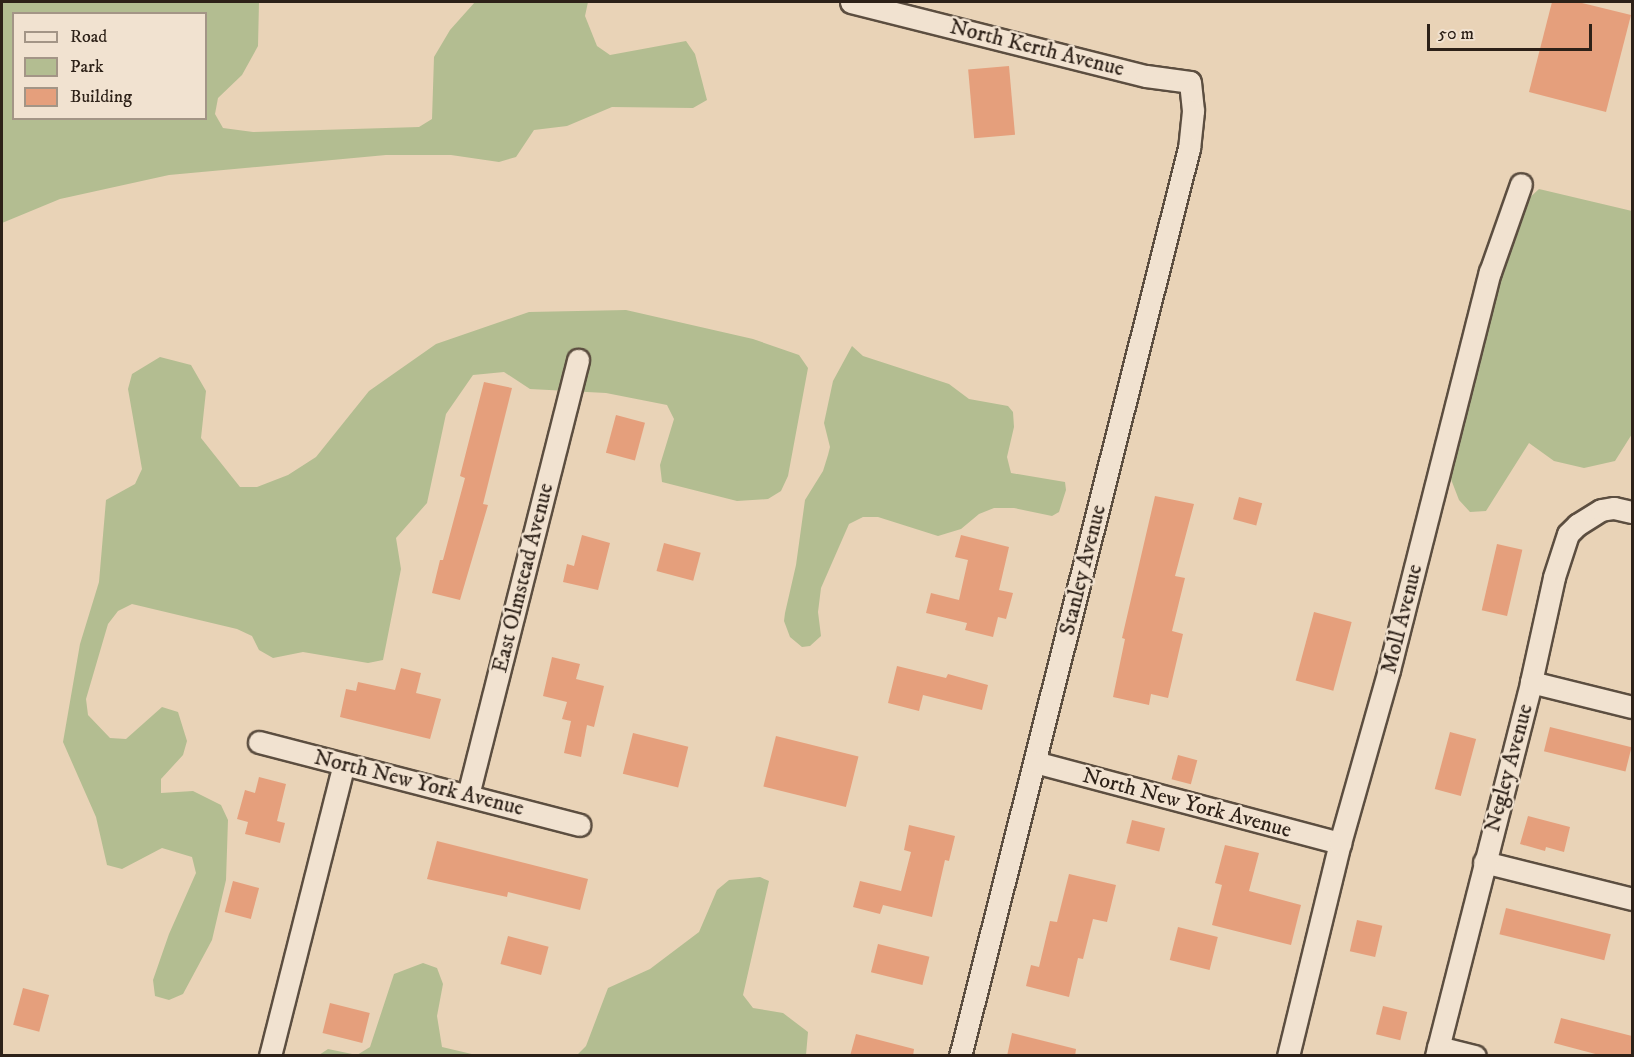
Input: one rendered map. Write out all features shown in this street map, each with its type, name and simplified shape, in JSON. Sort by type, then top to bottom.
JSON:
[{"type":"street","name":"North Kerth Avenue","points":[[851,2],[1146,76],[1190,82]]},
{"type":"street","name":"Stanley Avenue","points":[[960,1056],[1189,148],[1194,111],[1190,82]]},
{"type":"street","name":"Moll Avenue","points":[[1288,1056],[1340,843],[1389,670],[1490,272],[1521,184]]},
{"type":"street","name":"East Olmstead Avenue","points":[[468,795],[578,360]]},
{"type":"street","name":"Negley Avenue","points":[[1437,1051],[1531,682],[1554,578],[1568,534],[1577,525],[1601,510],[1623,510]]},
{"type":"street","points":[[1531,682],[1632,707]]},
{"type":"street","name":"North New York Avenue","points":[[259,742],[579,825]]},
{"type":"street","name":"North New York Avenue","points":[[1035,762],[1340,843]]},
{"type":"street","points":[[270,1056],[344,764]]},
{"type":"street","points":[[1484,862],[1632,899]]},
{"type":"street","points":[[1437,1051],[1475,1056]]},
{"type":"green space","points":[[2,2],[259,2],[258,46],[242,75],[218,98],[215,114],[223,128],[253,132],[419,127],[432,119],[434,57],[450,30],[475,2],[588,2],[585,16],[597,46],[610,55],[686,41],[695,54],[707,100],[693,108],[612,107],[567,126],[534,130],[516,157],[499,162],[451,155],[386,155],[169,175],[60,199],[2,223]]},
{"type":"green space","points":[[1539,189],[1632,211],[1632,434],[1615,461],[1584,468],[1554,461],[1529,443],[1486,511],[1470,512],[1459,500],[1447,469],[1504,241],[1527,200]]},
{"type":"green space","points":[[626,310],[753,339],[799,355],[808,368],[788,476],[781,491],[768,499],[737,501],[662,482],[660,465],[674,419],[667,405],[606,393],[530,389],[504,372],[473,375],[446,414],[427,503],[396,538],[401,569],[383,660],[368,663],[303,652],[273,658],[259,650],[252,636],[237,629],[132,604],[118,611],[108,624],[86,699],[88,715],[110,738],[126,739],[162,707],[178,712],[187,741],[183,755],[161,779],[161,793],[193,791],[221,805],[228,820],[226,880],[212,940],[183,994],[169,1000],[155,996],[153,980],[169,934],[196,873],[192,857],[162,848],[122,869],[107,865],[96,817],[63,742],[80,644],[99,582],[106,500],[135,484],[142,469],[128,389],[132,374],[160,357],[191,365],[206,391],[201,438],[240,487],[257,487],[288,475],[316,457],[369,391],[436,344],[529,312]]},
{"type":"green space","points":[[852,346],[863,356],[949,384],[969,399],[1008,406],[1013,412],[1014,427],[1007,457],[1011,473],[1065,482],[1066,490],[1059,512],[1052,516],[1014,508],[994,508],[979,514],[961,529],[938,536],[878,517],[863,517],[849,524],[821,588],[818,612],[821,636],[810,646],[802,647],[790,637],[784,621],[785,613],[796,565],[805,500],[823,471],[830,447],[824,423],[833,381]]},
{"type":"green space","points":[[760,877],[769,881],[743,995],[753,1008],[783,1013],[808,1032],[806,1055],[577,1055],[586,1046],[608,988],[650,969],[699,932],[717,890],[729,880]]},
{"type":"green space","points":[[423,963],[437,968],[443,984],[437,1016],[442,1047],[476,1055],[357,1055],[370,1047],[394,974]]},
{"type":"green space","points":[[328,1049],[357,1055],[319,1055]]},
{"type":"building","points":[[1552,2],[1578,2],[1631,15],[1606,112],[1529,92]]},
{"type":"building","points":[[1009,66],[1015,135],[974,138],[968,70]]},
{"type":"building","points":[[484,382],[512,388],[483,504],[488,505],[460,600],[432,593],[465,478],[460,476]]},
{"type":"building","points":[[616,415],[645,423],[635,460],[606,453]]},
{"type":"building","points":[[1155,496],[1194,504],[1175,576],[1185,578],[1172,631],[1183,634],[1168,698],[1151,694],[1149,705],[1113,697],[1125,639],[1122,638]]},
{"type":"building","points":[[1239,497],[1262,503],[1256,525],[1233,519]]},
{"type":"building","points":[[582,535],[610,543],[598,590],[563,582],[567,564],[574,566]]},
{"type":"building","points":[[961,535],[1009,547],[999,590],[1013,593],[1006,619],[998,617],[993,637],[965,630],[967,623],[926,613],[931,593],[959,600],[968,560],[955,557]]},
{"type":"building","points":[[664,543],[701,553],[693,581],[656,571]]},
{"type":"building","points":[[1497,544],[1522,550],[1507,616],[1482,610]]},
{"type":"building","points":[[1314,612],[1352,622],[1333,691],[1296,681]]},
{"type":"building","points":[[552,657],[580,664],[576,679],[604,686],[594,727],[587,725],[581,757],[564,753],[571,721],[562,719],[567,702],[543,696]]},
{"type":"building","points":[[897,666],[946,678],[948,674],[988,685],[982,710],[923,695],[919,711],[888,703]]},
{"type":"building","points":[[401,668],[421,673],[416,693],[441,699],[430,739],[340,717],[346,689],[356,691],[358,682],[395,690]]},
{"type":"building","points":[[1550,727],[1632,747],[1625,772],[1544,751]]},
{"type":"building","points":[[1450,732],[1476,739],[1461,796],[1435,789]]},
{"type":"building","points":[[633,733],[688,747],[678,788],[623,774]]},
{"type":"building","points":[[776,736],[858,757],[846,807],[763,786]]},
{"type":"building","points":[[1178,755],[1197,760],[1191,784],[1172,779]]},
{"type":"building","points":[[259,777],[286,784],[277,821],[285,823],[280,843],[245,834],[248,822],[237,819],[245,790],[255,793]]},
{"type":"building","points":[[1528,816],[1570,827],[1564,852],[1546,847],[1545,851],[1520,844]]},
{"type":"building","points":[[1132,820],[1165,828],[1159,852],[1126,843]]},
{"type":"building","points":[[909,825],[955,836],[949,861],[945,860],[932,917],[883,905],[880,914],[853,907],[860,881],[901,891],[911,852],[904,850]]},
{"type":"building","points":[[437,841],[588,879],[580,910],[508,892],[507,897],[427,879]]},
{"type":"building","points":[[1225,845],[1259,853],[1249,891],[1301,905],[1291,945],[1212,925],[1222,885],[1215,883]]},
{"type":"building","points":[[1069,874],[1116,885],[1107,922],[1093,919],[1083,959],[1078,958],[1069,997],[1026,986],[1031,965],[1039,967],[1050,921],[1057,922]]},
{"type":"building","points":[[233,881],[259,888],[251,919],[225,912]]},
{"type":"building","points":[[1506,908],[1611,934],[1604,960],[1499,934]]},
{"type":"building","points":[[1357,920],[1382,926],[1375,957],[1350,951]]},
{"type":"building","points":[[1178,927],[1218,937],[1210,970],[1170,960]]},
{"type":"building","points":[[508,936],[549,947],[541,975],[500,964]]},
{"type":"building","points":[[878,944],[929,957],[922,985],[871,972]]},
{"type":"building","points":[[23,988],[49,995],[39,1032],[13,1025]]},
{"type":"building","points":[[330,1003],[370,1013],[362,1043],[323,1033]]},
{"type":"building","points":[[1383,1006],[1407,1012],[1400,1040],[1376,1034]]},
{"type":"building","points":[[1561,1018],[1632,1036],[1632,1056],[1603,1056],[1554,1043]]},
{"type":"building","points":[[1012,1033],[1076,1049],[1075,1056],[1007,1056]]},
{"type":"building","points":[[856,1034],[914,1049],[913,1056],[850,1056]]}]
